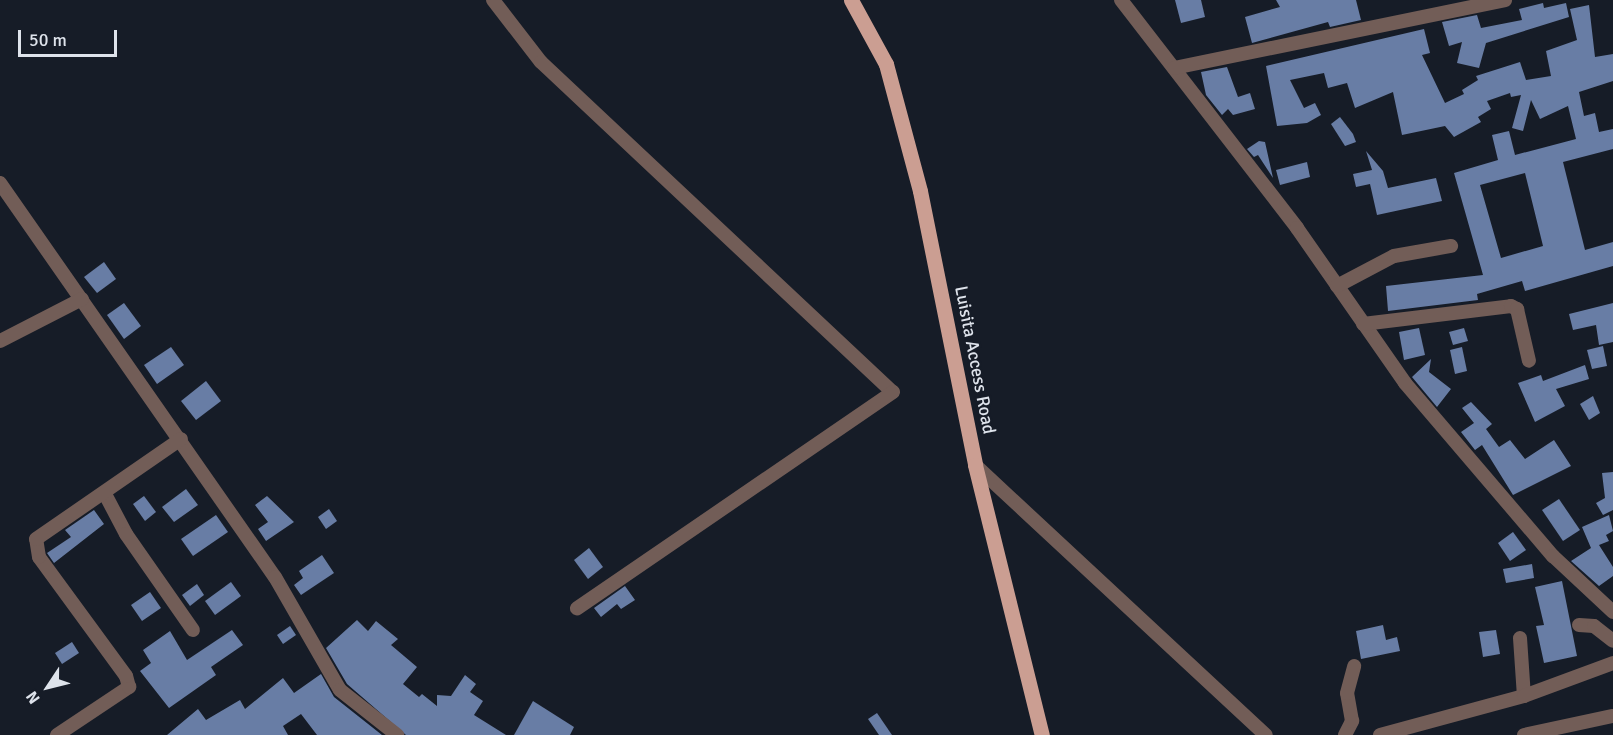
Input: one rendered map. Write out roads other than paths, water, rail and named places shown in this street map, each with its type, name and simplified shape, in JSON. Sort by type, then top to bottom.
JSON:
[{"type":"main road","name":"Luisita Access Road","points":[[851,0],[889,75],[920,191],[975,465],[1042,735]]},
{"type":"street","points":[[493,0],[541,62],[893,392],[577,608]]},
{"type":"street","points":[[1121,0],[1338,286],[1405,383],[1493,490],[1553,556],[1613,612]]},
{"type":"street","points":[[1174,68],[1480,3],[1505,0]]},
{"type":"street","points":[[0,183],[181,439],[275,577],[340,690],[396,735]]},
{"type":"street","points":[[1338,286],[1394,256],[1451,246]]},
{"type":"street","points":[[0,341],[82,299]]},
{"type":"street","points":[[1363,324],[1511,306],[1517,309],[1529,361]]},
{"type":"street","points":[[57,735],[129,687],[126,676],[35,547],[36,539],[105,494],[181,439]]},
{"type":"street","points":[[975,465],[1266,735]]},
{"type":"street","points":[[105,494],[126,534],[193,630]]},
{"type":"street","points":[[1579,624],[1594,626],[1613,642]]},
{"type":"street","points":[[1520,638],[1524,696]]},
{"type":"street","points":[[1380,735],[1524,696],[1613,663]]},
{"type":"street","points":[[1345,735],[1352,721],[1347,693],[1354,666]]},
{"type":"street","points":[[1524,735],[1613,716]]}]
